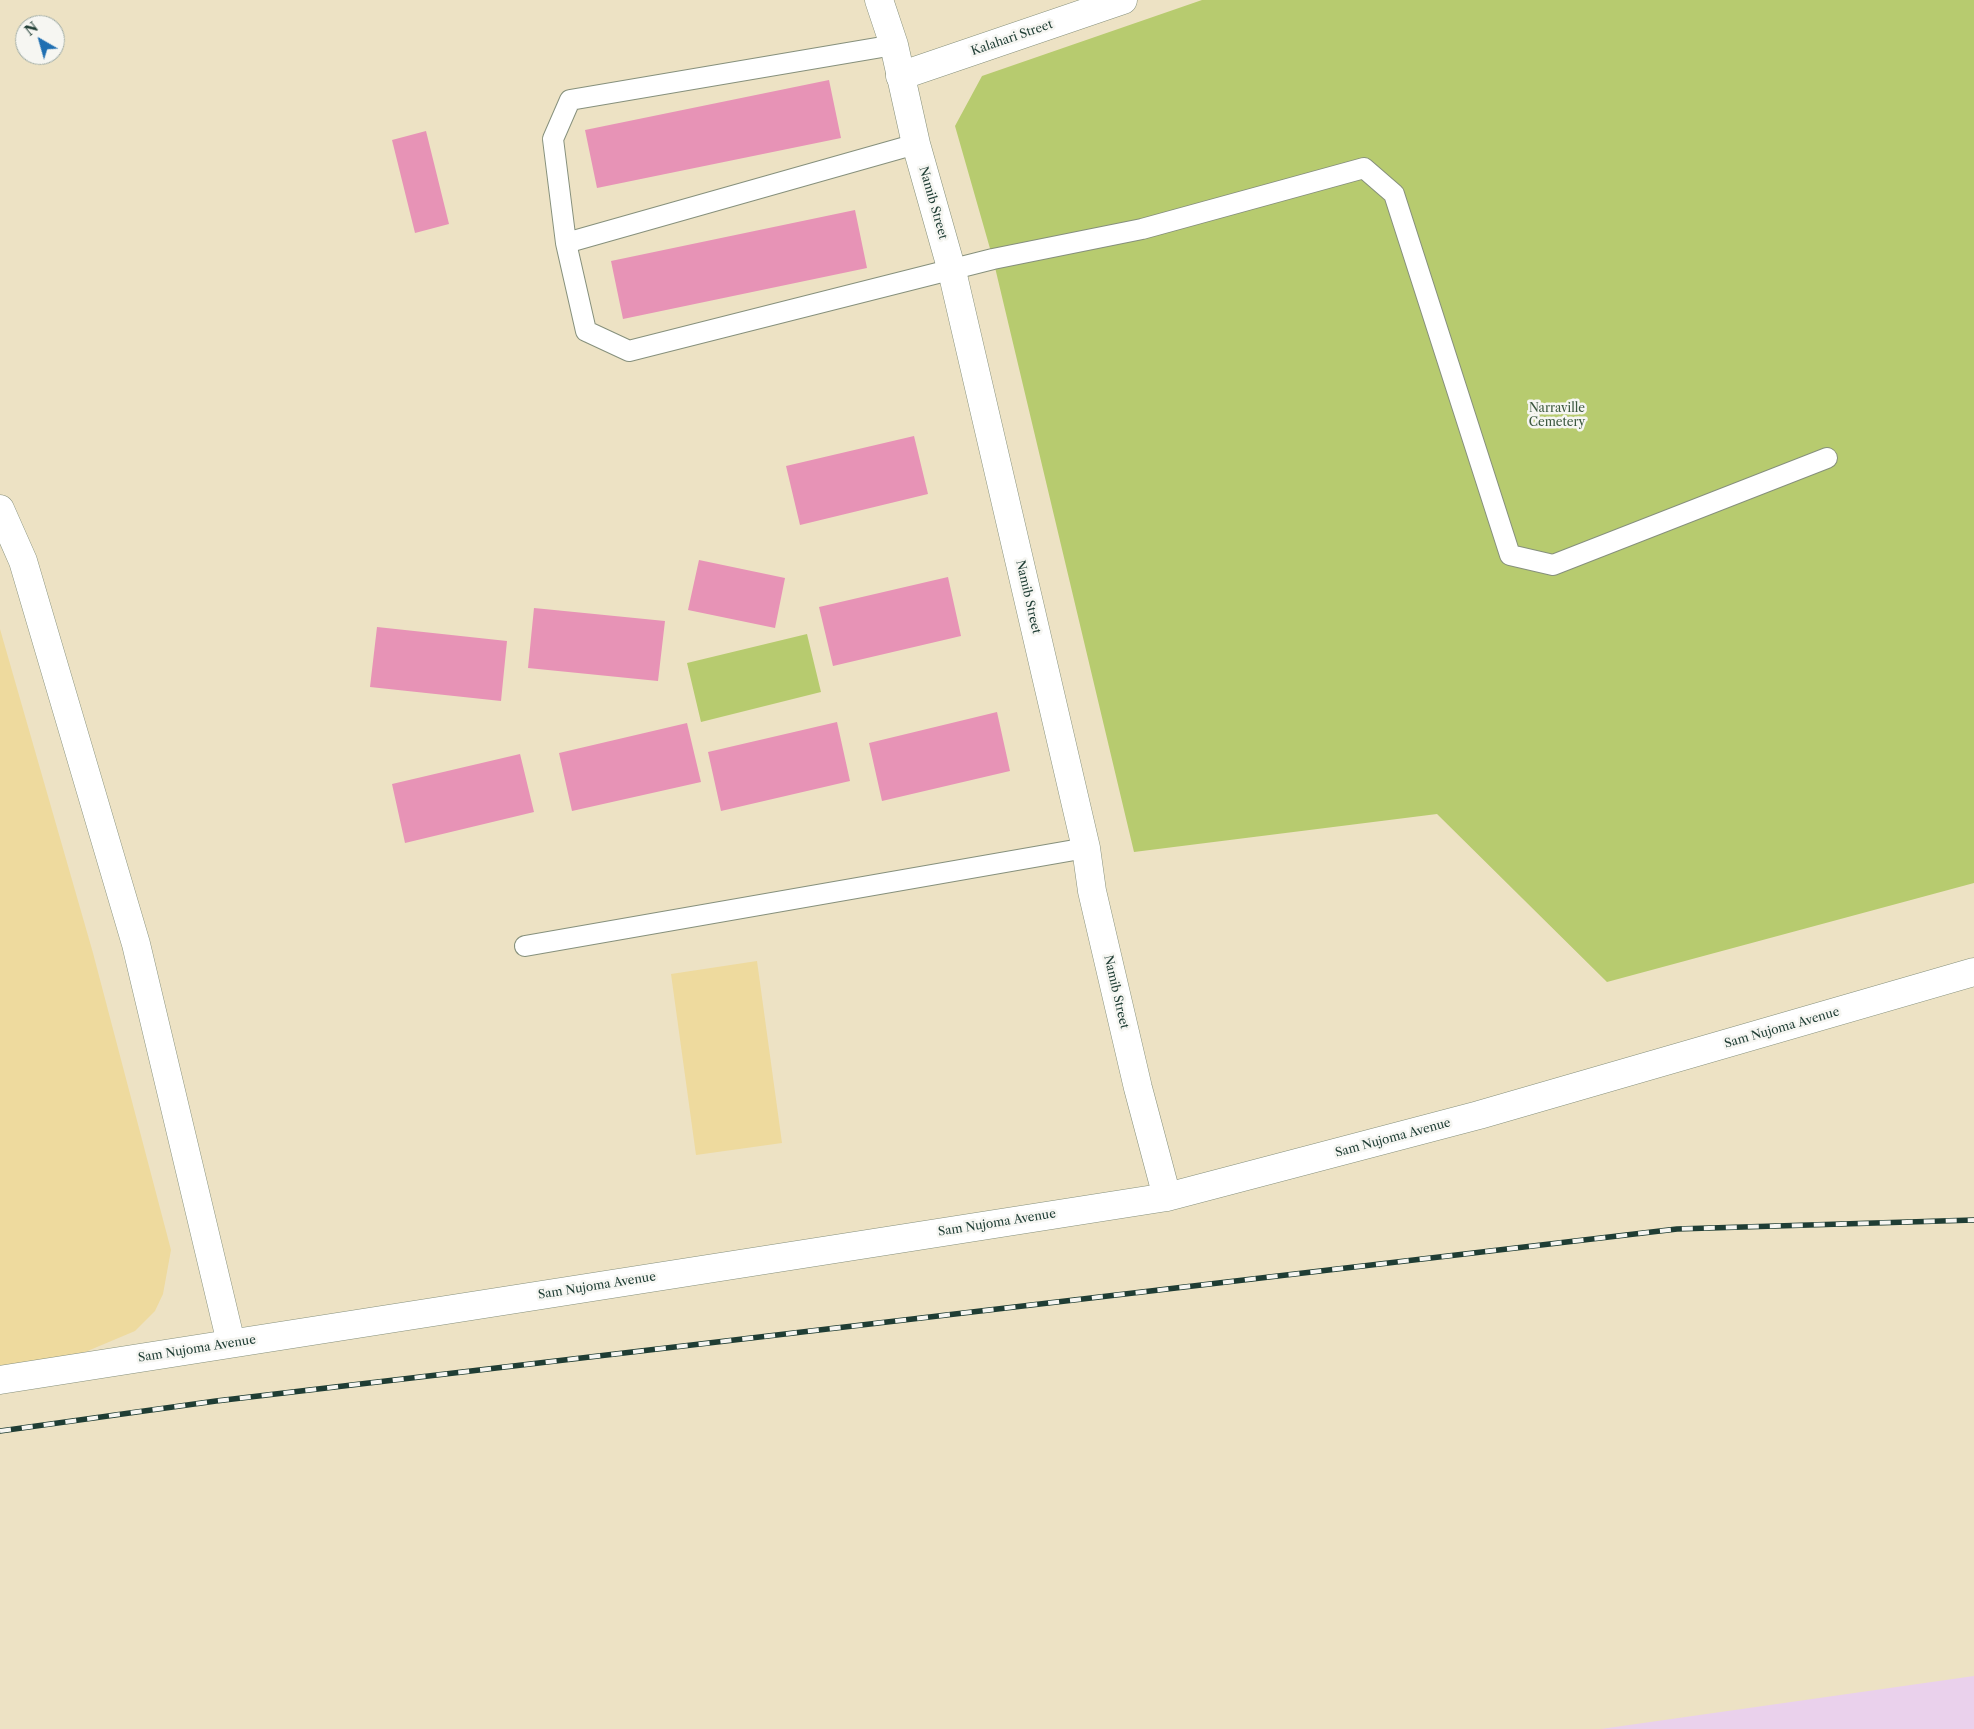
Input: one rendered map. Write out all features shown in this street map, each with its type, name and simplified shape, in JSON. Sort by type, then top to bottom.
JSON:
[{"type":"main road","name":"Namib Street","points":[[879,0],[894,45],[916,144],[952,271],[1086,848],[1092,891],[1138,1088],[1167,1197]]},
{"type":"main road","name":"Kalahari Street","points":[[900,76],[1123,0]]},
{"type":"main road","points":[[0,509],[23,561],[136,944],[231,1343]]},
{"type":"main road","name":"Sam Nujoma Avenue","points":[[0,1380],[1167,1197],[1479,1115],[1974,972]]},
{"type":"lane","points":[[894,45],[570,100],[553,139],[566,243],[586,331],[629,351],[952,271],[993,259],[1142,229],[1364,168],[1394,194],[1510,555],[1553,565],[1826,458]]},
{"type":"lane","points":[[566,243],[916,144]]},
{"type":"lane","points":[[524,946],[1086,848]]},
{"type":"shaded area","points":[[1974,1676],[1974,1729],[1601,1729]]},
{"type":"green space","name":"Narraville Cemetery","points":[[1202,0],[1974,0],[1974,883],[1607,982],[1437,814],[1134,852],[993,259],[955,126],[982,76]]},
{"type":"green space","points":[[807,634],[821,692],[701,722],[687,663]]},
{"type":"sand","points":[[0,629],[93,953],[171,1250],[163,1294],[155,1311],[135,1331],[78,1355],[0,1366]]},
{"type":"sand","points":[[757,961],[782,1143],[696,1155],[671,974]]},
{"type":"building","points":[[829,80],[841,138],[597,188],[585,130]]},
{"type":"building","points":[[426,131],[449,224],[415,233],[392,140]]},
{"type":"building","points":[[855,210],[867,268],[623,319],[611,261]]},
{"type":"building","points":[[914,436],[928,494],[800,525],[786,466]]},
{"type":"building","points":[[699,560],[785,578],[775,628],[688,610]]},
{"type":"building","points":[[948,577],[961,636],[833,666],[819,607]]},
{"type":"building","points":[[534,608],[665,621],[658,681],[528,668]]},
{"type":"building","points":[[377,627],[507,641],[501,701],[370,687]]},
{"type":"building","points":[[997,712],[1010,771],[882,801],[869,743]]},
{"type":"building","points":[[837,722],[850,781],[721,811],[708,752]]},
{"type":"building","points":[[687,723],[701,782],[572,811],[559,753]]},
{"type":"building","points":[[520,754],[534,812],[405,843],[392,784]]},
{"type":"railway","points":[[0,1431],[216,1401],[1677,1229],[1974,1220]]}]
